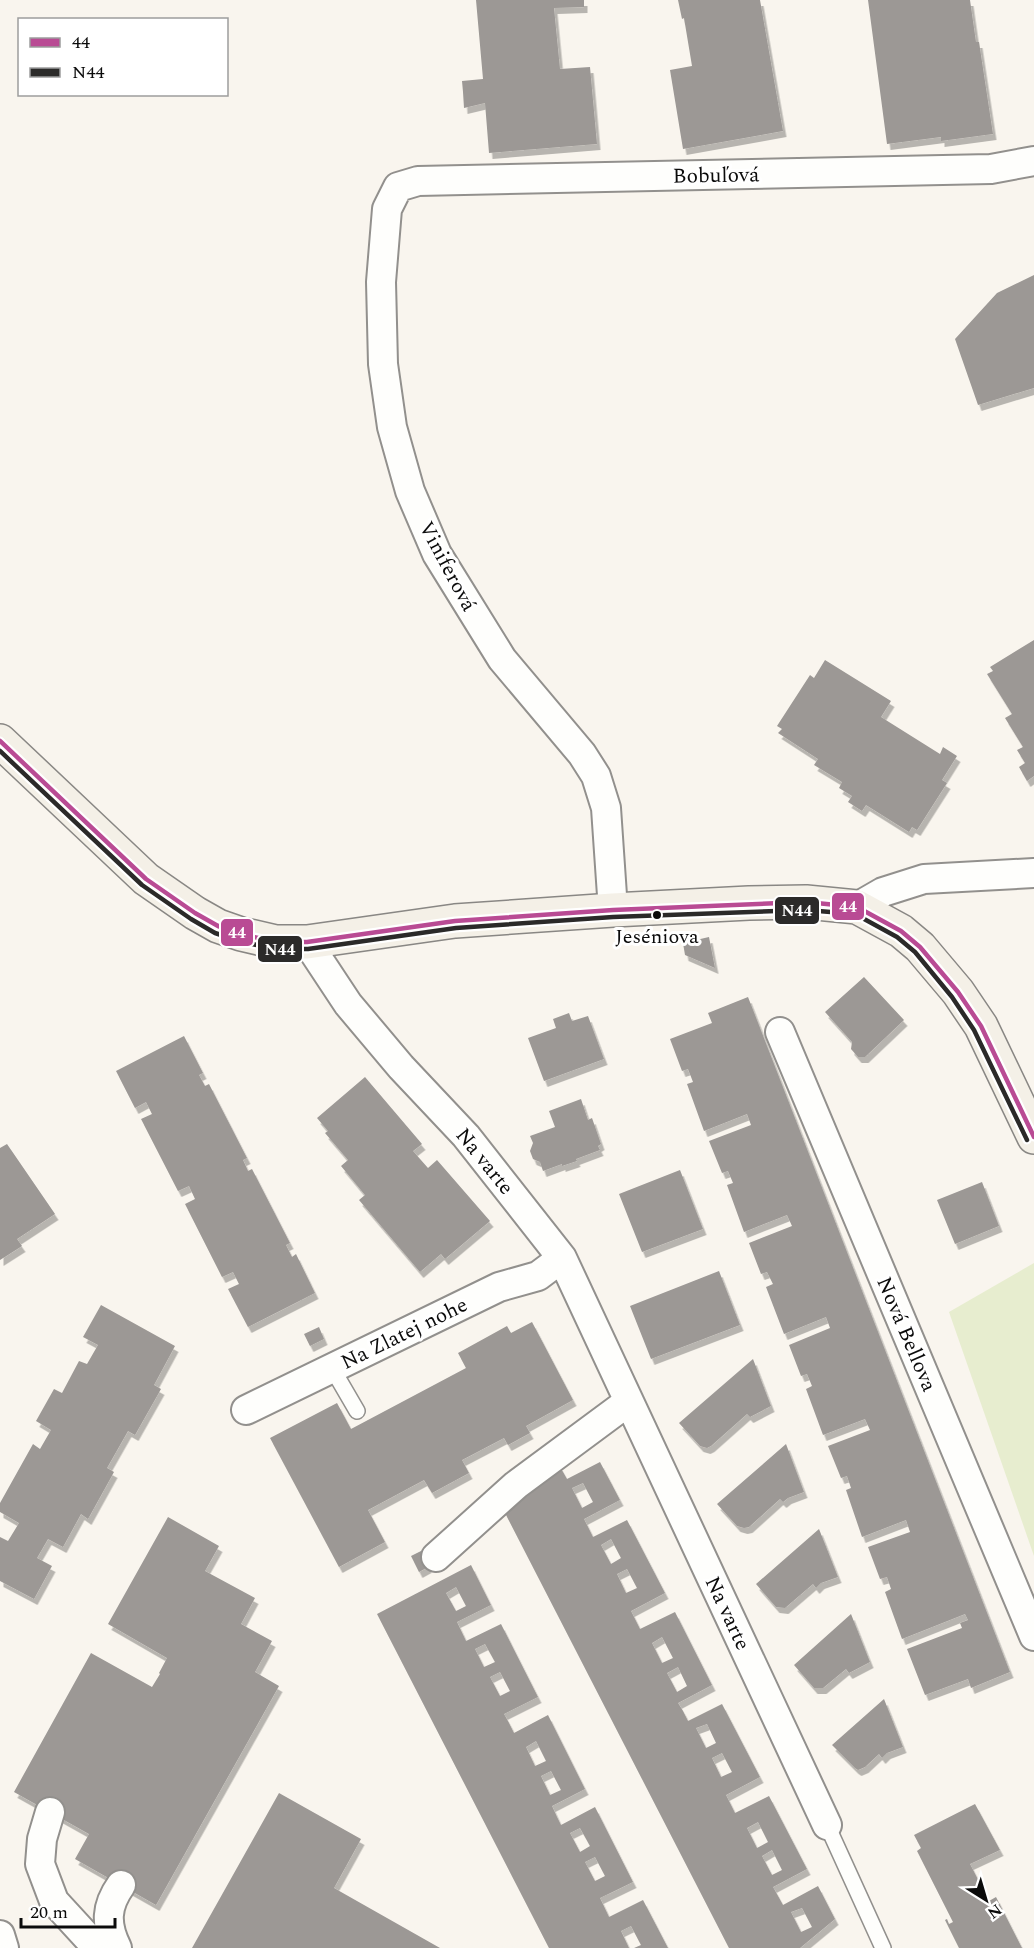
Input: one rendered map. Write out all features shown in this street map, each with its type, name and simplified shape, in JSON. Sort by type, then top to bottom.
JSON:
[{"type":"street","name":"Bobuľová","points":[[398,187],[418,181],[991,169],[1034,161]]},
{"type":"street","name":"Viniferová","points":[[398,187],[387,209],[381,282],[383,364],[392,428],[410,491],[437,554],[502,659],[582,754],[596,776],[606,808],[613,910]]},
{"type":"street","points":[[0,741],[146,879],[218,926],[276,942],[306,942],[455,921],[613,910],[794,902],[857,907],[901,931],[920,947],[958,992],[981,1026],[1034,1137]]},
{"type":"street","points":[[857,907],[883,892],[924,879],[1034,873]]},
{"type":"street","name":"Na varte","points":[[306,942],[348,1004],[401,1067],[466,1137],[562,1258],[827,1825]]},
{"type":"street","name":"Nová Bellova","points":[[780,1032],[1034,1636]]},
{"type":"street","name":"Na Zlatej nohe","points":[[246,1410],[499,1287],[538,1276],[562,1258]]},
{"type":"street","points":[[436,1557],[516,1485],[628,1402]]},
{"type":"street","points":[[50,1812],[42,1839],[40,1864],[54,1901],[88,1938],[101,1948]]},
{"type":"street","points":[[117,1948],[108,1920],[111,1899],[121,1885]]},
{"type":"street","points":[[0,1935],[4,1948]]},
{"type":"lane","points":[[332,1368],[357,1412]]},
{"type":"lane","points":[[827,1825],[883,1948]]},
{"type":"green space","points":[[1034,1263],[1034,1556],[949,1312]]},
{"type":"building","points":[[476,0],[584,0],[584,7],[554,8],[560,69],[590,67],[597,144],[489,153],[485,103],[464,108],[462,81],[483,79]]},
{"type":"building","points":[[678,0],[760,0],[783,131],[683,149],[670,70],[692,66],[684,18],[682,19]]},
{"type":"building","points":[[868,0],[970,0],[993,134],[941,141],[941,137],[887,144]]},
{"type":"building","points":[[1034,275],[1034,388],[978,405],[955,339],[997,293]]},
{"type":"building","points":[[1034,640],[1034,776],[1027,781],[1019,767],[1025,763],[1017,750],[1023,747],[1005,718],[1012,714],[987,674],[993,671],[990,667]]},
{"type":"building","points":[[825,660],[891,701],[881,717],[940,754],[943,747],[957,756],[942,780],[947,783],[917,830],[912,827],[909,832],[866,805],[862,811],[848,802],[852,796],[839,788],[842,782],[814,765],[818,759],[778,733],[782,729],[777,726],[810,675],[814,678]]},
{"type":"building","points":[[709,937],[715,968],[685,955],[683,943]]},
{"type":"building","points":[[864,977],[904,1020],[865,1057],[858,1057],[851,1049],[852,1042],[825,1012]]},
{"type":"building","points":[[748,997],[1010,1672],[971,1688],[968,1679],[925,1695],[907,1649],[962,1628],[960,1623],[968,1620],[965,1614],[902,1639],[885,1592],[891,1589],[887,1577],[880,1579],[868,1547],[910,1532],[906,1520],[862,1537],[846,1490],[851,1488],[847,1476],[841,1478],[828,1446],[870,1430],[865,1419],[823,1435],[806,1389],[812,1386],[807,1374],[801,1376],[789,1345],[830,1328],[826,1317],[784,1334],[766,1287],[773,1284],[767,1272],[761,1274],[749,1243],[792,1226],[787,1215],[744,1232],[727,1185],[733,1183],[728,1171],[722,1173],[709,1141],[751,1125],[747,1114],[704,1131],[687,1084],[693,1082],[688,1069],[682,1071],[670,1039],[712,1023],[708,1013]]},
{"type":"building","points":[[569,1013],[572,1021],[588,1016],[604,1059],[544,1081],[528,1038],[556,1028],[553,1019]]},
{"type":"building","points":[[184,1036],[203,1073],[199,1075],[205,1086],[209,1084],[247,1158],[243,1160],[248,1171],[252,1169],[290,1243],[286,1245],[292,1257],[296,1254],[315,1293],[248,1327],[228,1289],[239,1284],[233,1272],[222,1277],[185,1204],[195,1199],[189,1186],[178,1191],[141,1119],[152,1114],[146,1102],[135,1108],[116,1071]]},
{"type":"building","points":[[365,1077],[422,1144],[413,1151],[428,1168],[437,1160],[490,1221],[445,1259],[441,1254],[420,1272],[359,1200],[365,1195],[341,1166],[348,1160],[325,1133],[328,1131],[317,1118]]},
{"type":"building","points":[[581,1099],[588,1120],[592,1118],[601,1144],[598,1146],[600,1150],[576,1159],[577,1161],[543,1171],[540,1162],[533,1159],[530,1151],[533,1143],[530,1136],[555,1127],[549,1111]]},
{"type":"building","points":[[7,1144],[55,1214],[17,1239],[22,1246],[0,1260],[0,1148]]},
{"type":"building","points":[[680,1170],[703,1229],[642,1252],[619,1194]]},
{"type":"building","points":[[982,1182],[999,1226],[955,1244],[937,1200]]},
{"type":"building","points":[[719,1271],[740,1325],[651,1359],[630,1306]]},
{"type":"building","points":[[101,1305],[175,1346],[154,1385],[161,1389],[135,1435],[128,1431],[107,1468],[114,1472],[88,1519],[81,1514],[63,1547],[48,1539],[37,1558],[52,1566],[34,1599],[0,1581],[0,1537],[8,1541],[19,1523],[0,1512],[0,1503],[33,1444],[40,1449],[51,1430],[36,1421],[54,1389],[62,1393],[79,1361],[87,1364],[98,1345],[83,1337]]},
{"type":"building","points":[[532,1322],[573,1400],[526,1426],[530,1433],[508,1445],[504,1438],[462,1460],[469,1473],[432,1493],[424,1480],[368,1510],[385,1542],[339,1567],[270,1438],[337,1403],[351,1429],[466,1368],[458,1353],[507,1326],[511,1333]]},
{"type":"building","points":[[319,1327],[324,1339],[310,1346],[304,1334]]},
{"type":"building","points":[[753,1359],[771,1406],[750,1417],[747,1414],[711,1446],[707,1448],[700,1446],[679,1423]]},
{"type":"building","points":[[786,1444],[804,1492],[783,1502],[780,1499],[749,1527],[737,1526],[717,1504]]},
{"type":"building","points":[[600,1462],[620,1500],[584,1519],[593,1537],[627,1520],[665,1593],[631,1611],[640,1629],[675,1612],[712,1685],[678,1703],[688,1721],[722,1704],[760,1777],[726,1795],[735,1813],[769,1796],[807,1869],[773,1887],[783,1905],[818,1886],[835,1919],[800,1948],[729,1948],[504,1511],[559,1465],[567,1479]],"holes":[[[583,1483],[593,1502],[582,1508],[572,1488]],[[611,1539],[621,1558],[611,1564],[601,1545]],[[627,1569],[637,1588],[626,1593],[617,1574]],[[662,1637],[673,1658],[662,1663],[652,1643]],[[678,1667],[687,1686],[677,1692],[667,1673]],[[707,1724],[716,1743],[706,1748],[696,1728]],[[722,1753],[732,1772],[721,1777],[712,1758]],[[758,1822],[768,1842],[757,1848],[747,1828]],[[772,1850],[782,1870],[772,1875],[762,1856]],[[802,1908],[812,1927],[801,1932],[791,1912]]]},
{"type":"building","points":[[168,1517],[219,1546],[205,1571],[255,1598],[241,1624],[272,1641],[255,1672],[279,1686],[156,1905],[75,1859],[89,1834],[14,1792],[91,1653],[152,1687],[160,1674],[167,1658],[108,1624]]},
{"type":"building","points":[[819,1529],[838,1577],[821,1583],[816,1588],[813,1584],[785,1608],[776,1607],[756,1584]]},
{"type":"building","points":[[421,1551],[428,1567],[419,1572],[411,1556]]},
{"type":"building","points":[[471,1565],[491,1605],[457,1622],[466,1641],[501,1624],[538,1697],[504,1714],[514,1733],[548,1715],[585,1789],[552,1806],[561,1825],[595,1807],[633,1882],[600,1898],[609,1917],[643,1900],[668,1948],[634,1948],[641,1945],[631,1926],[621,1931],[629,1948],[549,1948],[377,1614]],"holes":[[[456,1587],[466,1606],[456,1611],[446,1593]],[[485,1644],[495,1662],[484,1667],[475,1649]],[[500,1672],[510,1691],[500,1696],[490,1677]],[[536,1741],[546,1761],[535,1766],[526,1747]],[[551,1771],[561,1790],[550,1795],[541,1776]],[[580,1828],[590,1846],[580,1852],[570,1833]],[[595,1857],[605,1876],[595,1881],[585,1862]]]},
{"type":"building","points":[[851,1614],[870,1662],[849,1673],[846,1669],[823,1688],[814,1688],[794,1665]]},
{"type":"building","points":[[884,1699],[903,1747],[887,1753],[882,1758],[879,1754],[865,1767],[858,1770],[832,1745]]},
{"type":"building","points":[[279,1793],[361,1839],[334,1888],[440,1948],[192,1948]]},
{"type":"building","points":[[975,1804],[1000,1850],[970,1864],[989,1901],[996,1897],[1022,1948],[959,1948],[945,1920],[947,1919],[949,1924],[953,1922],[917,1851],[921,1848],[914,1835]]},
{"type":"transit line","name":"44","points":[[0,741],[146,879],[218,926],[276,942],[307,942],[455,921],[613,910],[806,902],[857,907],[901,931],[920,947],[958,992],[981,1026],[1034,1137]]},
{"type":"transit line","name":"N44","points":[[0,751],[142,885],[215,933],[274,949],[308,949],[456,928],[613,917],[806,910],[855,914],[897,937],[915,952],[952,997],[974,1030],[1027,1140]]},
{"type":"place","name":"Jeséniova","points":[[657,915]]}]
